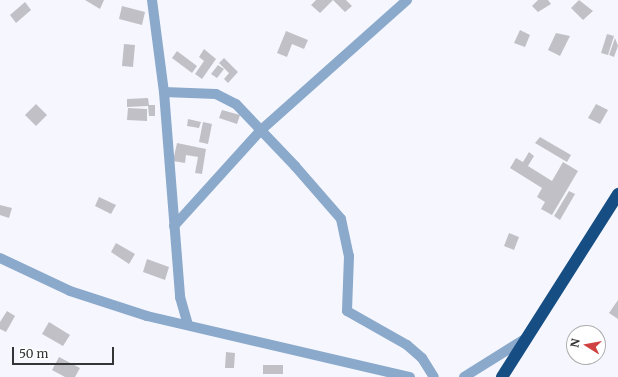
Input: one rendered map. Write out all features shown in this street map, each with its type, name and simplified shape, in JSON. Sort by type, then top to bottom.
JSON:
[{"type":"highway","points":[[502,377],[618,194]]},
{"type":"street","points":[[152,0],[164,92],[180,297],[188,325]]},
{"type":"street","points":[[174,226],[260,131],[407,0]]},
{"type":"street","points":[[164,92],[216,94],[236,104],[337,211],[349,256],[347,311],[407,345],[422,358],[434,377]]},
{"type":"street","points":[[0,258],[70,291],[188,325],[410,377]]},
{"type":"street","points":[[464,377],[528,337]]},
{"type":"building","points":[[85,0],[104,0],[100,9]]},
{"type":"building","points":[[316,0],[333,0],[320,13],[311,5]]},
{"type":"building","points":[[333,0],[346,0],[352,6],[345,12]]},
{"type":"building","points":[[538,0],[548,0],[551,4],[538,12],[532,6]]},
{"type":"building","points":[[579,0],[593,11],[583,20],[571,8]]},
{"type":"building","points":[[25,2],[31,10],[16,23],[10,15]]},
{"type":"building","points":[[122,6],[145,12],[142,25],[119,19]]},
{"type":"building","points":[[520,30],[530,35],[525,47],[514,43]]},
{"type":"building","points":[[286,31],[308,40],[304,49],[292,44],[287,57],[277,53]]},
{"type":"building","points":[[556,33],[570,36],[560,56],[548,50]]},
{"type":"building","points":[[607,34],[614,36],[608,55],[601,53]]},
{"type":"building","points":[[615,38],[618,46],[614,57],[609,55]]},
{"type":"building","points":[[124,44],[135,45],[133,67],[122,66]]},
{"type":"building","points":[[204,49],[216,59],[202,79],[195,74],[204,61],[199,57]]},
{"type":"building","points":[[177,51],[197,66],[192,73],[172,58]]},
{"type":"building","points":[[224,58],[238,72],[228,83],[224,79],[229,73],[219,63]]},
{"type":"building","points":[[218,65],[224,69],[217,78],[211,74]]},
{"type":"building","points":[[148,98],[149,105],[155,105],[155,116],[149,116],[148,106],[127,107],[127,99]]},
{"type":"building","points":[[36,104],[47,115],[36,126],[25,115]]},
{"type":"building","points":[[596,104],[608,110],[600,124],[588,118]]},
{"type":"building","points":[[128,108],[147,109],[147,121],[127,120]]},
{"type":"building","points":[[222,110],[240,115],[237,124],[219,118]]},
{"type":"building","points":[[188,119],[201,122],[199,128],[187,126]]},
{"type":"building","points":[[203,122],[212,124],[208,144],[199,142]]},
{"type":"building","points":[[540,137],[571,155],[567,162],[535,143]]},
{"type":"building","points":[[177,143],[206,149],[202,174],[195,173],[198,157],[186,155],[185,163],[173,161]]},
{"type":"building","points":[[529,152],[534,156],[528,166],[552,181],[563,162],[578,171],[552,215],[541,209],[545,202],[537,197],[542,188],[510,168],[516,158],[523,162]]},
{"type":"building","points":[[569,191],[575,194],[560,220],[554,216]]},
{"type":"building","points":[[99,197],[116,205],[111,214],[95,206]]},
{"type":"building","points":[[0,205],[12,208],[9,218],[0,215]]},
{"type":"building","points":[[509,233],[519,237],[514,250],[504,246]]},
{"type":"building","points":[[116,243],[135,254],[129,264],[111,252]]},
{"type":"building","points":[[147,259],[169,267],[165,280],[143,272]]},
{"type":"building","points":[[618,300],[618,319],[609,313]]},
{"type":"building","points":[[7,311],[15,316],[6,332],[0,329],[0,322]]},
{"type":"building","points":[[49,322],[70,335],[63,346],[42,334]]},
{"type":"building","points":[[226,352],[235,353],[234,368],[225,368]]},
{"type":"building","points":[[59,357],[80,368],[75,377],[65,377],[52,370]]},
{"type":"building","points":[[263,365],[283,365],[283,374],[263,374]]}]
